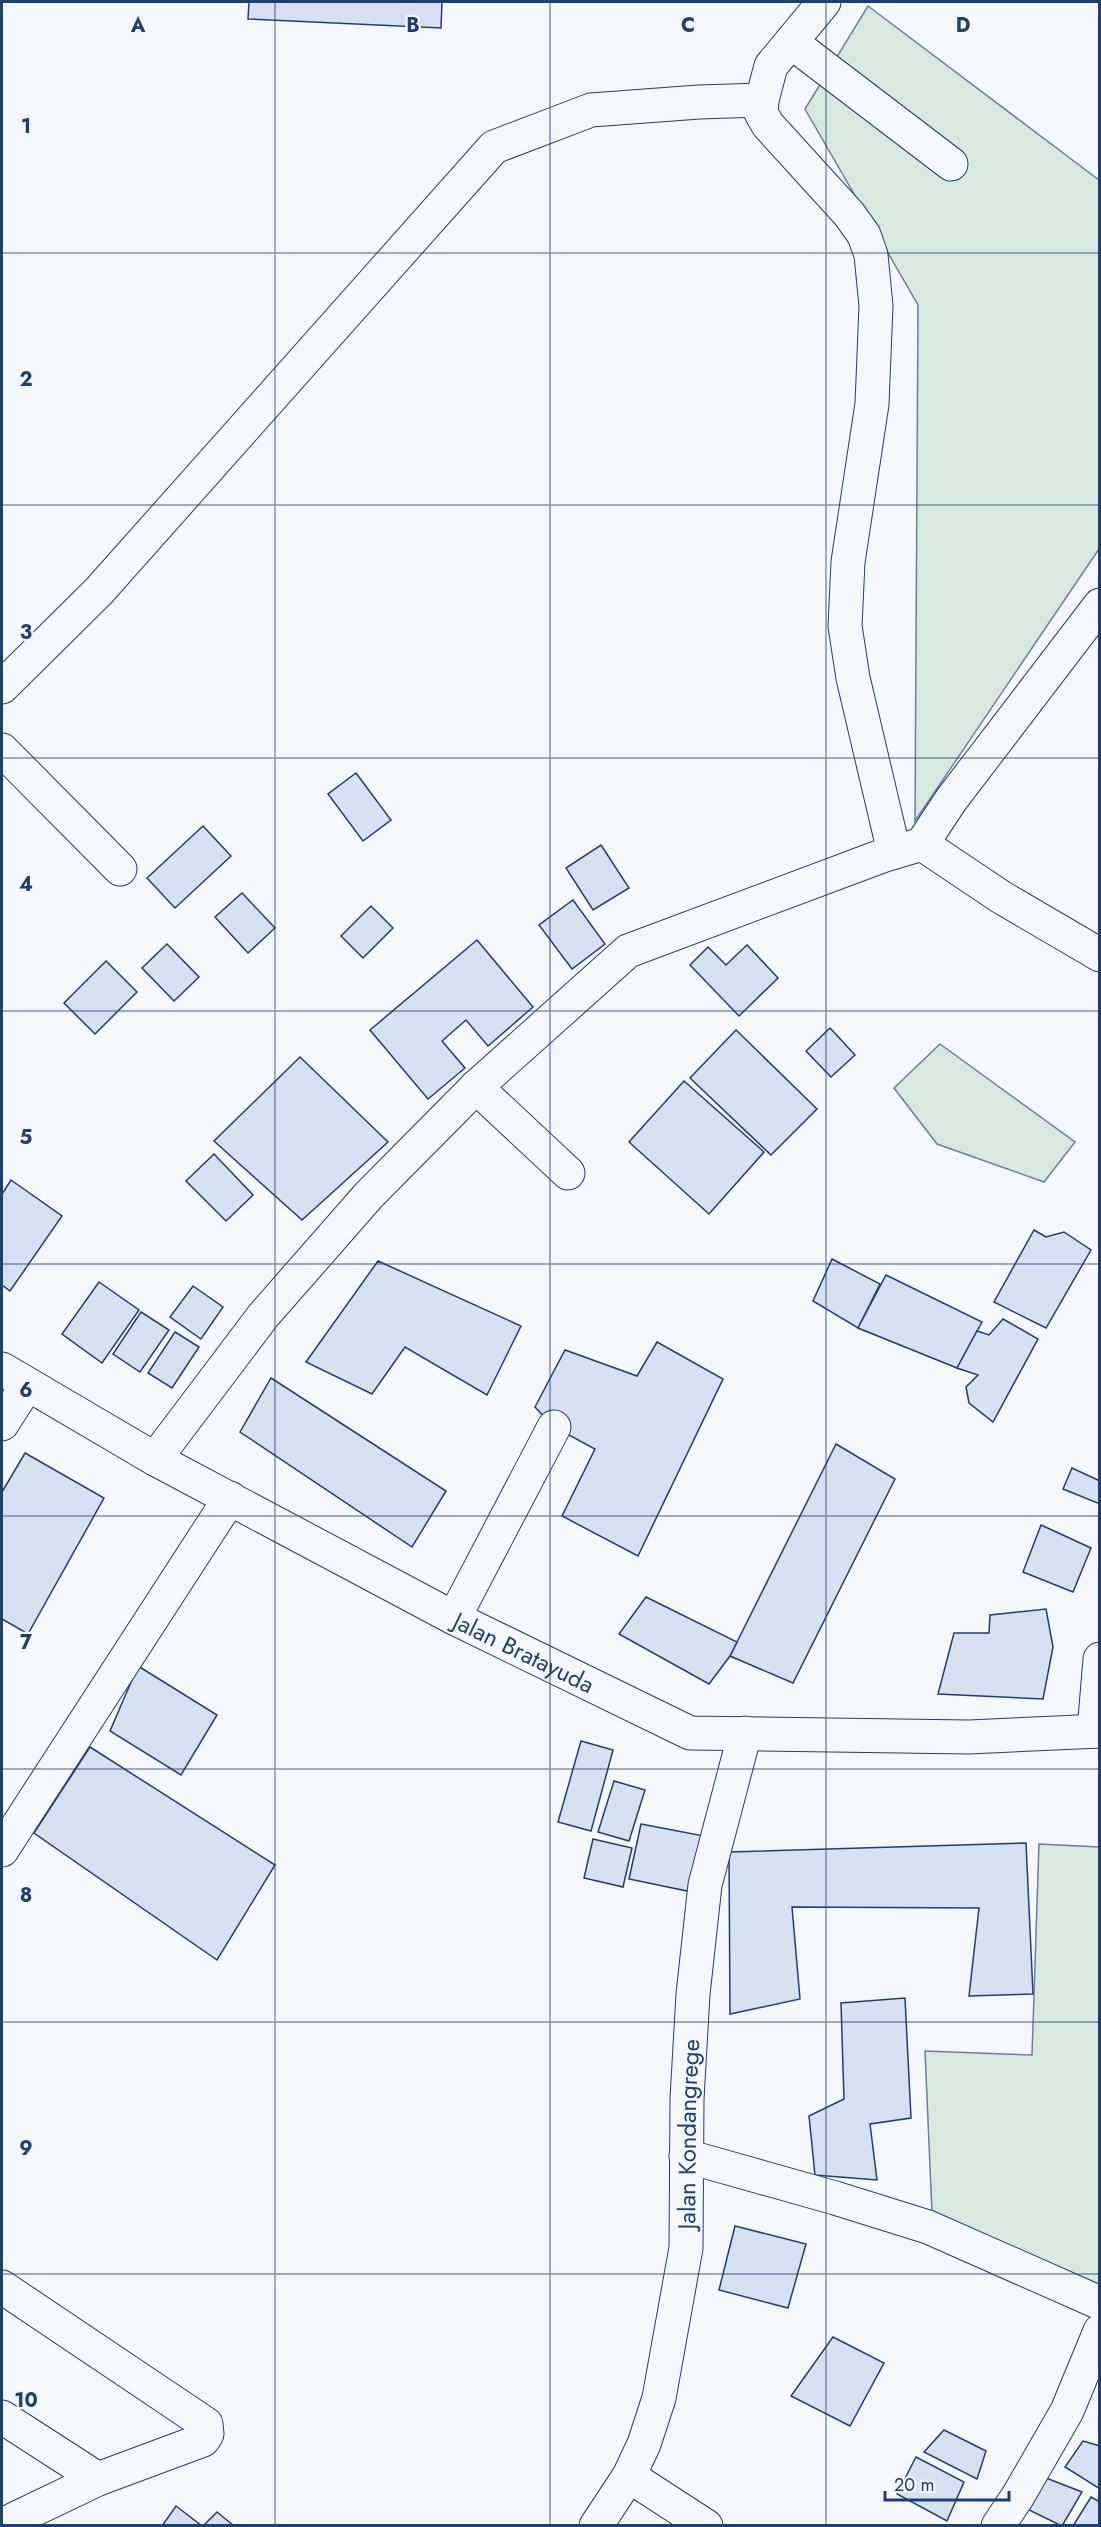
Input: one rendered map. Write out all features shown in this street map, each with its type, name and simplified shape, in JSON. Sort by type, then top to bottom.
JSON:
[{"type":"street","points":[[824,2],[771,66],[761,113],[768,125],[849,214],[864,235],[871,255],[876,306],[872,404],[848,562],[845,626],[853,678],[908,848],[1001,897],[1100,955]]},
{"type":"street","points":[[791,42],[951,164]]},
{"type":"street","points":[[2,687],[99,591],[494,147],[591,110],[762,100]]},
{"type":"street","points":[[155,1458],[271,1307],[369,1195],[476,1087],[628,951],[908,848],[951,800],[1100,605]]},
{"type":"street","points":[[2,750],[120,869]]},
{"type":"street","points":[[476,1087],[568,1173]]},
{"type":"street","points":[[2,1424],[14,1377]]},
{"type":"street","name":"Jalan Bratayuda","points":[[14,1377],[155,1458],[454,1618],[690,1733],[969,1737],[1097,1731]]},
{"type":"street","points":[[454,1618],[554,1427]]},
{"type":"street","points":[[2,1850],[230,1498]]},
{"type":"street","points":[[1097,1731],[1100,1659]]},
{"type":"street","name":"Jalan Kondangrege","points":[[597,2526],[629,2476],[644,2444],[659,2398],[684,2260],[693,1994],[705,1885],[745,1733]]},
{"type":"street","points":[[686,2156],[835,2198],[928,2228],[1100,2303]]},
{"type":"street","points":[[2,2287],[206,2424],[207,2434],[203,2440],[98,2480],[2,2525]]},
{"type":"street","points":[[998,2526],[1067,2411],[1100,2331]]},
{"type":"street","points":[[2,2417],[98,2480]]},
{"type":"street","points":[[629,2476],[706,2526]]},
{"type":"shaded area","points":[[868,6],[1099,180],[1099,549],[915,821],[918,305],[805,109]]},
{"type":"shaded area","points":[[940,1044],[1075,1142],[1044,1182],[937,1144],[894,1088]]},
{"type":"shaded area","points":[[1039,1844],[1099,1847],[1099,2286],[932,2213],[925,2051],[1032,2055]]},
{"type":"building","points":[[249,2],[442,2],[441,28],[248,19]]},
{"type":"building","points":[[356,773],[391,820],[363,841],[328,794]]},
{"type":"building","points":[[203,826],[231,856],[175,908],[147,878]]},
{"type":"building","points":[[601,845],[629,888],[593,910],[566,868]]},
{"type":"building","points":[[242,893],[275,928],[248,953],[215,917]]},
{"type":"building","points":[[573,900],[605,944],[572,969],[539,925]]},
{"type":"building","points":[[371,906],[393,928],[363,958],[341,936]]},
{"type":"building","points":[[477,940],[533,1007],[488,1046],[466,1020],[442,1041],[465,1068],[428,1099],[370,1030]]},
{"type":"building","points":[[167,944],[199,977],[174,1001],[142,968]]},
{"type":"building","points":[[747,945],[778,978],[739,1016],[690,965],[708,947],[726,965]]},
{"type":"building","points":[[106,961],[137,992],[95,1034],[64,1003]]},
{"type":"building","points":[[830,1028],[855,1055],[831,1077],[806,1051]]},
{"type":"building","points":[[736,1030],[817,1109],[771,1155],[690,1078]]},
{"type":"building","points":[[300,1057],[388,1142],[302,1220],[214,1141]]},
{"type":"building","points":[[684,1081],[764,1152],[709,1214],[629,1142]]},
{"type":"building","points":[[214,1154],[253,1195],[226,1221],[186,1181]]},
{"type":"building","points":[[11,1180],[62,1216],[10,1291],[2,1285],[2,1194]]},
{"type":"building","points":[[1034,1230],[1046,1237],[1064,1232],[1091,1250],[1046,1328],[994,1302]]},
{"type":"building","points":[[832,1259],[880,1284],[858,1328],[813,1301]]},
{"type":"building","points":[[378,1261],[521,1326],[487,1395],[405,1347],[372,1394],[306,1362]]},
{"type":"building","points":[[886,1275],[982,1322],[957,1368],[858,1328]]},
{"type":"building","points":[[99,1282],[139,1310],[102,1363],[62,1334]]},
{"type":"building","points":[[193,1286],[223,1307],[201,1339],[170,1317]]},
{"type":"building","points":[[141,1312],[169,1330],[140,1372],[113,1354]]},
{"type":"building","points":[[1003,1319],[1038,1339],[993,1422],[969,1403],[966,1387],[978,1375],[957,1368],[977,1331],[989,1335]]},
{"type":"building","points":[[175,1332],[199,1347],[172,1388],[148,1373]]},
{"type":"building","points":[[657,1342],[723,1379],[638,1556],[562,1516],[595,1449],[554,1427],[535,1407],[565,1350],[637,1376]]},
{"type":"building","points":[[271,1378],[446,1491],[412,1547],[240,1432]]},
{"type":"building","points":[[836,1444],[895,1479],[793,1683],[730,1656]]},
{"type":"building","points":[[25,1453],[104,1498],[28,1634],[2,1619],[2,1492]]},
{"type":"building","points":[[1072,1468],[1100,1481],[1100,1504],[1063,1489]]},
{"type":"building","points":[[1041,1525],[1091,1548],[1073,1592],[1023,1572]]},
{"type":"building","points":[[646,1597],[737,1642],[730,1656],[709,1684],[619,1634]]},
{"type":"building","points":[[1046,1609],[1053,1647],[1043,1699],[938,1694],[954,1633],[989,1633],[990,1615]]},
{"type":"building","points":[[138,1666],[217,1715],[181,1775],[110,1731]]},
{"type":"building","points":[[581,1741],[613,1750],[591,1831],[558,1822]]},
{"type":"building","points":[[90,1747],[275,1865],[217,1960],[34,1833]]},
{"type":"building","points":[[614,1781],[645,1790],[629,1841],[598,1832]]},
{"type":"building","points":[[641,1824],[704,1836],[692,1892],[629,1879]]},
{"type":"building","points":[[593,1839],[632,1848],[623,1887],[584,1878]]},
{"type":"building","points":[[1026,1843],[1033,1994],[969,1996],[979,1908],[792,1907],[800,1999],[730,2014],[729,1852]]},
{"type":"building","points":[[905,1998],[911,2118],[870,2124],[877,2180],[815,2175],[809,2116],[844,2099],[841,2003]]},
{"type":"building","points":[[735,2226],[806,2244],[788,2308],[719,2290]]},
{"type":"building","points":[[833,2337],[884,2363],[850,2426],[791,2396]]},
{"type":"building","points":[[944,2430],[986,2451],[977,2479],[924,2452]]},
{"type":"building","points":[[1083,2441],[1100,2446],[1100,2489],[1065,2467]]},
{"type":"building","points":[[916,2457],[964,2482],[947,2521],[897,2494]]},
{"type":"building","points":[[1046,2478],[1082,2492],[1062,2526],[1029,2510]]},
{"type":"building","points":[[1091,2497],[1100,2502],[1100,2526],[1073,2526]]},
{"type":"building","points":[[176,2506],[202,2526],[162,2526]]},
{"type":"building","points":[[217,2512],[234,2526],[203,2526]]}]
